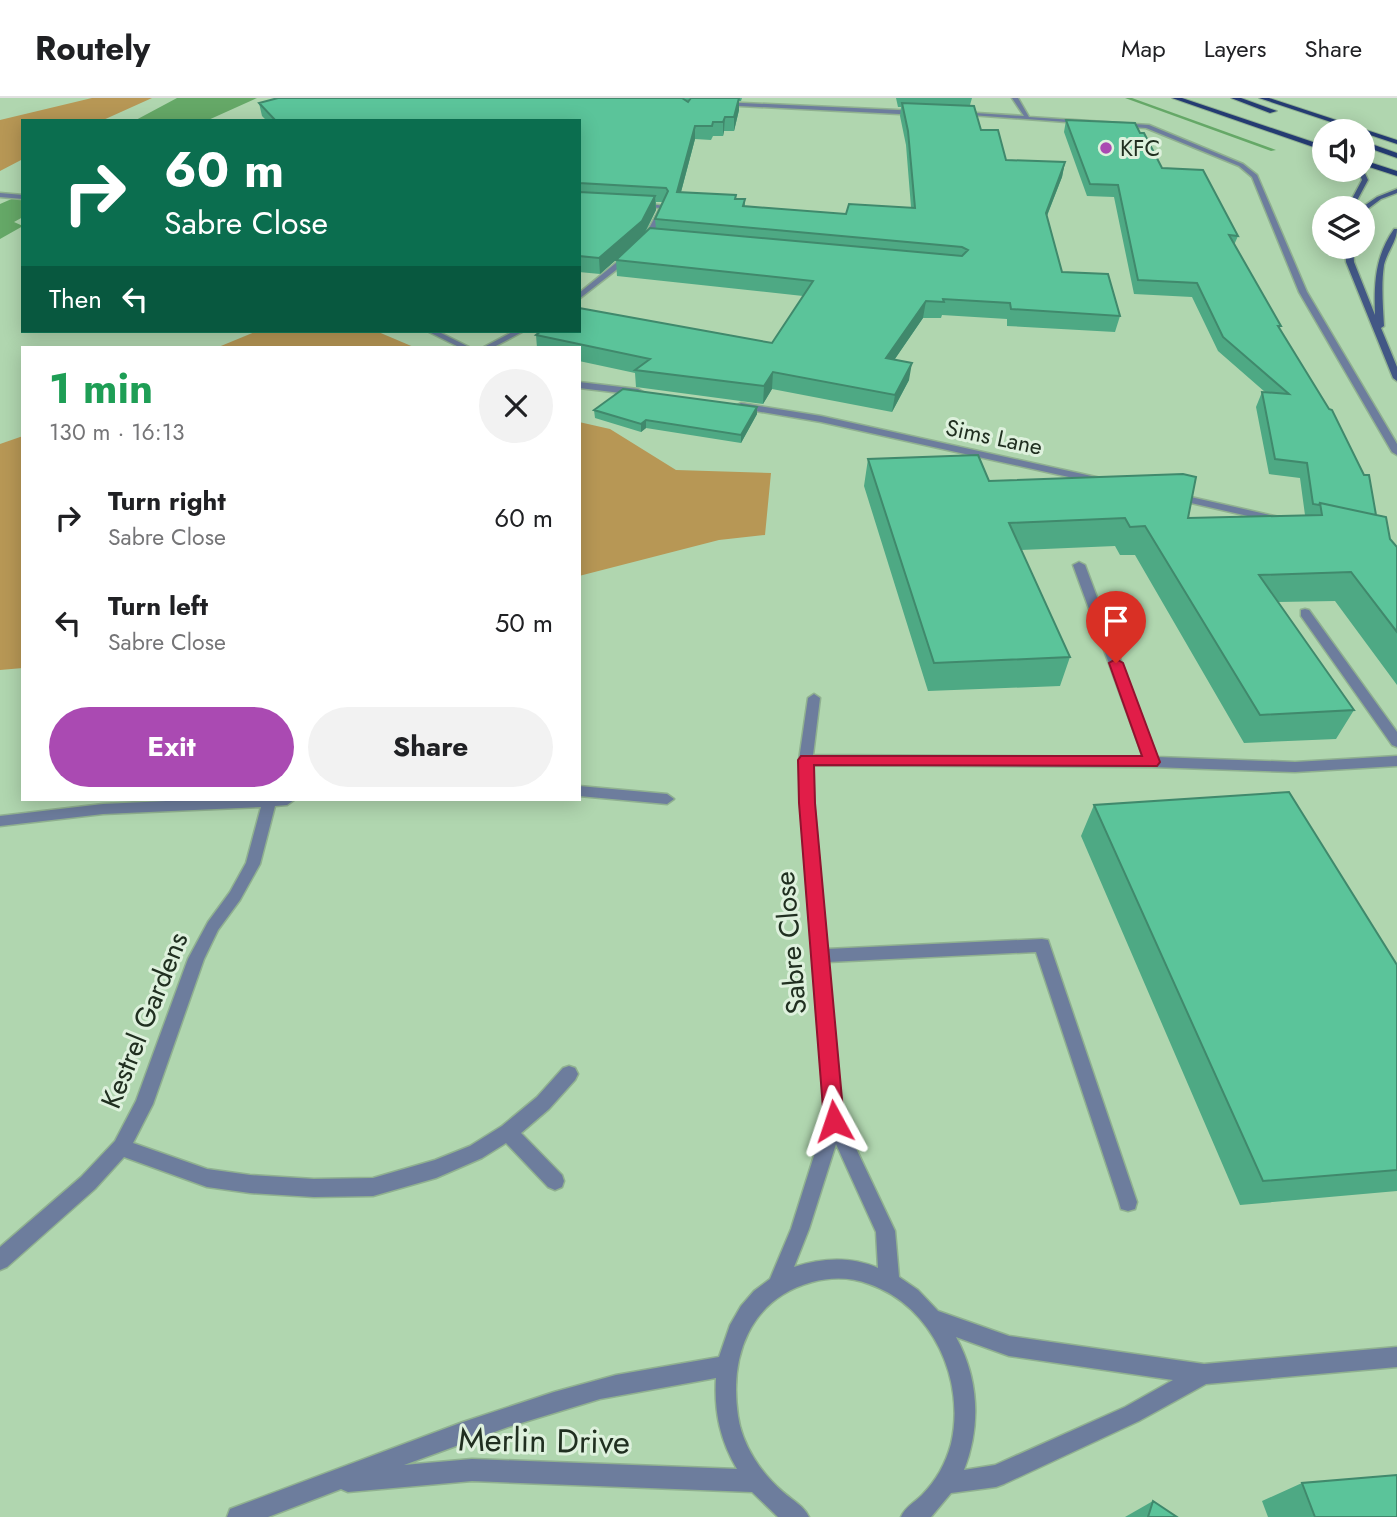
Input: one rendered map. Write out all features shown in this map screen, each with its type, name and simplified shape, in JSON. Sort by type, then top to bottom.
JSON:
[{"type":"main road","points":[[1178,98],[1312,145]]},
{"type":"main road","points":[[1234,98],[1292,118]]},
{"type":"main road","points":[[1262,98],[1397,140]]},
{"type":"main road","points":[[1375,148],[1397,156]]},
{"type":"main road","points":[[1375,167],[1397,174]]},
{"type":"main road","points":[[1375,201],[1397,191]]},
{"type":"main road","points":[[1380,334],[1378,265],[1390,238],[1397,231]]},
{"type":"main road","points":[[1350,259],[1397,378]]},
{"type":"street","points":[[765,107],[766,98]]},
{"type":"street","points":[[1015,98],[1027,117]]},
{"type":"street","points":[[717,103],[925,113]]},
{"type":"street","points":[[953,114],[1147,126],[1241,166],[1255,176],[1303,292],[1397,452]]},
{"type":"street","points":[[0,195],[21,197]]},
{"type":"street","points":[[581,296],[615,270],[648,239],[664,206],[628,205]]},
{"type":"street","points":[[648,239],[662,240]]},
{"type":"street","points":[[435,333],[463,346]]},
{"type":"street","points":[[490,346],[516,333]]},
{"type":"street","points":[[581,385],[654,395]]},
{"type":"street","name":"Sims Lane","points":[[729,405],[800,415],[1121,485]]},
{"type":"street","points":[[1162,494],[1284,521]]},
{"type":"street","points":[[1079,565],[1152,762]]},
{"type":"street","points":[[1305,612],[1397,742]]},
{"type":"street","name":"Sabre Close","points":[[814,698],[806,760],[834,1121],[885,1231],[889,1280]]},
{"type":"street","points":[[806,760],[1152,762],[1295,767],[1397,761]]},
{"type":"street","points":[[581,791],[667,799]]},
{"type":"street","points":[[0,821],[104,804],[269,801]]},
{"type":"street","name":"Kestrel Gardens","points":[[0,1260],[88,1183],[121,1147],[144,1104],[196,959],[213,926],[235,896],[253,864],[269,801]]},
{"type":"street","points":[[820,956],[1042,945],[1128,1202]]},
{"type":"street","name":"Kestrel Gardens","points":[[121,1147],[207,1178],[301,1187],[373,1187],[436,1169],[476,1152],[508,1132],[543,1103],[569,1074]]},
{"type":"street","name":"Sabre Close","points":[[778,1283],[800,1229],[834,1121]]},
{"type":"street","points":[[508,1132],[555,1181]]},
{"type":"street","points":[[798,1517],[785,1510],[755,1480],[736,1445],[725,1405],[727,1366],[736,1332],[754,1304],[778,1283],[813,1269],[852,1268],[889,1280],[915,1298],[935,1320],[956,1358],[966,1401],[963,1443],[946,1483],[924,1510],[912,1517]]},
{"type":"street","points":[[935,1320],[1009,1346],[1204,1374],[1397,1357]]},
{"type":"street","name":"Merlin Drive","points":[[238,1517],[456,1433],[543,1406],[603,1388],[727,1366]]},
{"type":"street","points":[[946,1483],[996,1476],[1132,1414],[1204,1374]]},
{"type":"street","name":"Merlin Drive","points":[[333,1482],[472,1470],[755,1480]]},
{"type":"shaded area","points":[[92,98],[152,98],[105,119],[21,119],[21,160],[0,171],[0,120]]},
{"type":"shaded area","points":[[177,98],[257,98],[210,119],[138,119]]},
{"type":"shaded area","points":[[21,195],[21,218],[14,222],[21,227],[0,239],[0,204]]},
{"type":"shaded area","points":[[252,333],[381,333],[411,346],[221,346]]},
{"type":"shaded area","points":[[581,422],[610,429],[676,470],[771,473],[765,535],[719,540],[581,575]]},
{"type":"shaded area","points":[[21,437],[21,668],[0,670],[0,444]]},
{"type":"building","points":[[278,98],[682,98],[688,102],[691,98],[739,98],[734,117],[725,117],[723,122],[713,122],[712,126],[695,126],[677,192],[736,195],[735,199],[745,199],[743,206],[846,214],[849,204],[915,208],[908,131],[902,103],[974,106],[981,130],[998,130],[1006,160],[1065,162],[1046,213],[1062,272],[1108,274],[1120,316],[1011,309],[1010,303],[943,299],[944,302],[926,301],[886,358],[912,363],[895,395],[773,372],[764,386],[635,370],[650,359],[536,335],[581,333],[581,308],[772,343],[813,281],[616,260],[650,228],[962,256],[968,250],[962,247],[655,219],[668,191],[666,188],[581,183],[581,119],[274,119],[259,103]]},
{"type":"building","points":[[1066,120],[1135,123],[1140,133],[1144,133],[1162,168],[1203,170],[1238,236],[1229,235],[1281,326],[1278,326],[1332,410],[1364,475],[1369,475],[1376,515],[1320,503],[1313,504],[1307,463],[1275,459],[1262,392],[1289,394],[1223,337],[1197,283],[1138,280],[1118,185],[1090,184]]},
{"type":"building","points":[[581,192],[655,196],[642,221],[599,258],[581,256]]},
{"type":"building","points":[[623,389],[757,407],[741,435],[646,420],[641,424],[594,410]]},
{"type":"building","points":[[978,455],[989,481],[1183,474],[1196,477],[1188,518],[1322,515],[1320,503],[1386,517],[1390,539],[1397,547],[1397,632],[1351,572],[1259,575],[1354,710],[1260,715],[1145,526],[1130,527],[1125,518],[1009,523],[1070,657],[934,663],[868,459]]},
{"type":"building","points":[[1289,792],[1397,965],[1397,1170],[1263,1181],[1094,805]]},
{"type":"building","points":[[1397,1475],[1397,1517],[1315,1517],[1302,1483]]},
{"type":"building","points":[[1153,1501],[1177,1517],[1148,1517]]},
{"type":"waterway","points":[[1127,98],[1273,150]]},
{"type":"place","name":"KFC","points":[[1106,148]]},
{"type":"route","points":[[834,1121],[807,803],[806,760],[1152,762],[1116,663]]}]
